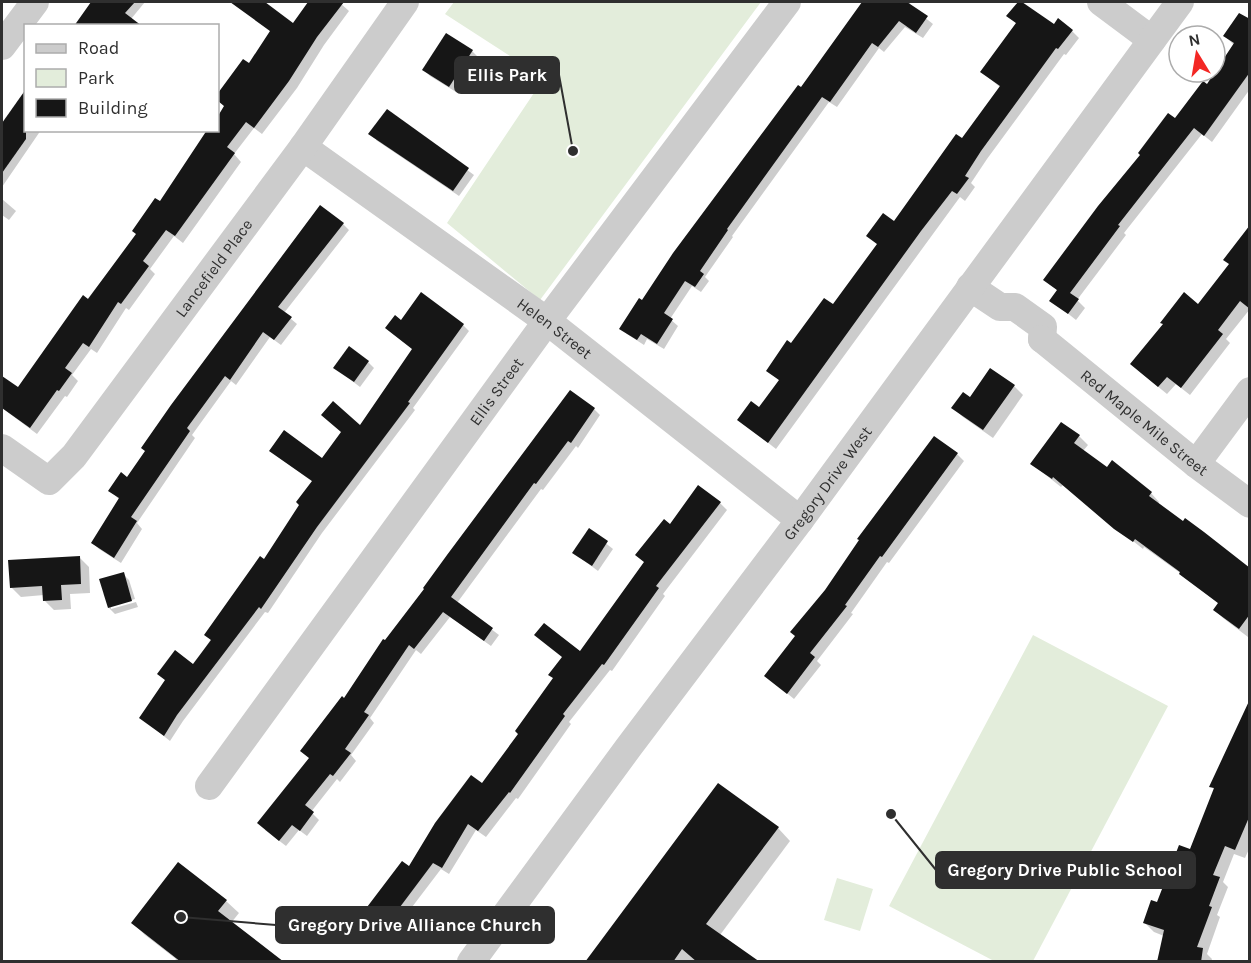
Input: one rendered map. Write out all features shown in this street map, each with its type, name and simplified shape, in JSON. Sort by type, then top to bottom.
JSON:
[{"type":"street","points":[[2,46],[35,2]]},
{"type":"street","name":"Lancefield Place","points":[[2,448],[49,481],[68,462],[303,147],[405,2]]},
{"type":"street","name":"Ellis Street","points":[[208,786],[547,321],[787,2]]},
{"type":"street","points":[[1101,2],[1152,40]]},
{"type":"street","name":"Gregory Drive West","points":[[471,962],[628,748],[800,520],[1180,2]]},
{"type":"street","name":"Helen Street","points":[[303,147],[547,321],[800,520]]},
{"type":"street","name":"Red Maple Mile Street","points":[[970,287],[1000,307],[1015,307],[1043,327],[1042,339],[1196,464],[1250,504]]},
{"type":"street","points":[[1196,464],[1250,391]]},
{"type":"green space","points":[[454,2],[761,2],[540,300],[447,223],[544,78],[445,14]]},
{"type":"green space","points":[[1033,635],[1168,706],[1033,961],[994,961],[889,906]]},
{"type":"green space","points":[[837,878],[873,889],[860,931],[824,920]]},
{"type":"building","points":[[91,2],[135,2],[125,13],[139,24],[75,24]]},
{"type":"building","points":[[230,2],[265,2],[293,23],[308,2],[344,2],[254,128],[246,122],[227,147],[235,153],[175,236],[166,230],[143,261],[149,266],[121,304],[118,302],[89,347],[83,343],[65,368],[72,373],[30,428],[2,408],[2,376],[18,387],[83,295],[88,299],[136,234],[132,231],[155,198],[160,201],[206,132],[219,132],[219,114],[224,106],[219,102],[219,92],[243,59],[249,63],[270,31]]},
{"type":"building","points":[[862,2],[907,2],[928,16],[916,33],[899,21],[878,47],[872,43],[830,102],[822,97],[727,229],[700,271],[704,274],[695,287],[685,281],[664,313],[673,319],[657,344],[641,334],[637,340],[619,329],[639,298],[642,300],[673,253],[798,85],[801,87]]},
{"type":"building","points":[[1018,2],[1022,2],[1054,24],[1058,18],[1073,30],[1058,49],[1056,48],[981,151],[965,176],[969,178],[957,194],[952,191],[921,231],[768,443],[737,420],[751,401],[759,407],[779,380],[766,371],[787,340],[791,343],[824,298],[833,304],[877,244],[866,236],[883,213],[894,221],[956,134],[962,138],[1000,86],[980,72],[1016,23],[1006,16]]},
{"type":"building","points":[[1239,13],[1250,19],[1250,72],[1204,136],[1194,128],[1118,225],[1120,226],[1070,293],[1079,299],[1068,314],[1049,301],[1057,290],[1043,280],[1098,206],[1140,155],[1138,153],[1168,113],[1175,118],[1201,84],[1227,84],[1227,54],[1234,43],[1227,39],[1227,30]]},
{"type":"building","points":[[446,33],[473,50],[449,87],[422,70]]},
{"type":"building","points":[[24,92],[26,139],[2,173],[2,123]]},
{"type":"building","points":[[387,109],[469,168],[453,191],[368,134]]},
{"type":"building","points":[[320,205],[344,223],[278,307],[292,317],[274,340],[263,332],[230,380],[225,376],[187,428],[190,431],[131,517],[137,521],[114,558],[91,543],[119,498],[108,491],[121,472],[127,477],[145,451],[141,448],[171,405]]},
{"type":"building","points":[[1250,225],[1250,309],[1240,301],[1218,330],[1223,334],[1181,388],[1167,377],[1158,387],[1130,364],[1163,324],[1160,323],[1184,292],[1198,304],[1229,264],[1223,260]]},
{"type":"building","points":[[421,292],[464,324],[408,402],[410,403],[317,527],[261,609],[259,607],[177,715],[164,736],[139,718],[165,680],[157,674],[175,650],[193,664],[211,640],[204,635],[260,556],[264,559],[299,505],[296,502],[312,481],[269,451],[284,430],[322,458],[341,432],[321,415],[333,401],[360,425],[412,349],[385,328],[395,315],[401,320]]},
{"type":"building","points":[[349,346],[369,361],[354,382],[333,368]]},
{"type":"building","points":[[990,368],[1015,385],[983,430],[951,408],[963,392],[970,397]]},
{"type":"building","points":[[570,390],[595,408],[571,443],[568,441],[536,484],[534,483],[451,597],[493,628],[484,641],[443,612],[414,649],[409,645],[364,712],[369,715],[345,749],[351,753],[333,776],[330,774],[305,805],[314,812],[300,831],[292,825],[279,841],[257,823],[309,758],[300,751],[342,696],[344,698],[383,639],[385,640],[424,589]]},
{"type":"building","points":[[1061,422],[1080,435],[1074,443],[1107,467],[1112,460],[1152,492],[1149,496],[1183,521],[1185,518],[1250,568],[1250,614],[1239,629],[1213,610],[1218,603],[1179,574],[1180,572],[1135,539],[1133,542],[1114,529],[1053,477],[1052,479],[1030,464]]},
{"type":"building","points":[[934,436],[958,453],[810,653],[815,657],[787,694],[764,676],[795,636],[790,632],[825,590],[859,540],[857,539]]},
{"type":"building","points":[[698,485],[721,502],[656,586],[659,588],[604,665],[602,664],[563,714],[565,716],[510,793],[478,831],[468,824],[442,868],[433,863],[382,931],[361,915],[402,861],[409,866],[435,823],[471,775],[482,783],[518,734],[515,731],[553,678],[548,675],[562,657],[534,635],[544,623],[580,651],[644,562],[635,555],[664,519],[670,524]]},
{"type":"building","points":[[589,528],[608,541],[592,566],[572,553]]},
{"type":"building","points":[[80,556],[81,584],[61,585],[62,600],[43,601],[42,586],[10,588],[8,560]]},
{"type":"building","points":[[124,572],[132,601],[108,608],[99,579]]},
{"type":"building","points":[[1250,699],[1250,815],[1235,850],[1225,846],[1213,875],[1220,877],[1197,947],[1203,948],[1201,962],[1157,962],[1164,930],[1143,923],[1151,900],[1157,902],[1179,845],[1190,849],[1214,788],[1209,787]]},
{"type":"building","points":[[718,783],[779,827],[706,924],[760,962],[697,962],[682,949],[673,962],[585,962]]},
{"type":"building","points":[[178,862],[227,900],[218,911],[284,962],[181,962],[131,923]]},
{"type":"place","name":"Ellis Park","points":[[573,151]]},
{"type":"place","name":"Gregory Drive Public School","points":[[891,814]]},
{"type":"place","name":"Gregory Drive Alliance Church","points":[[181,917]]}]
